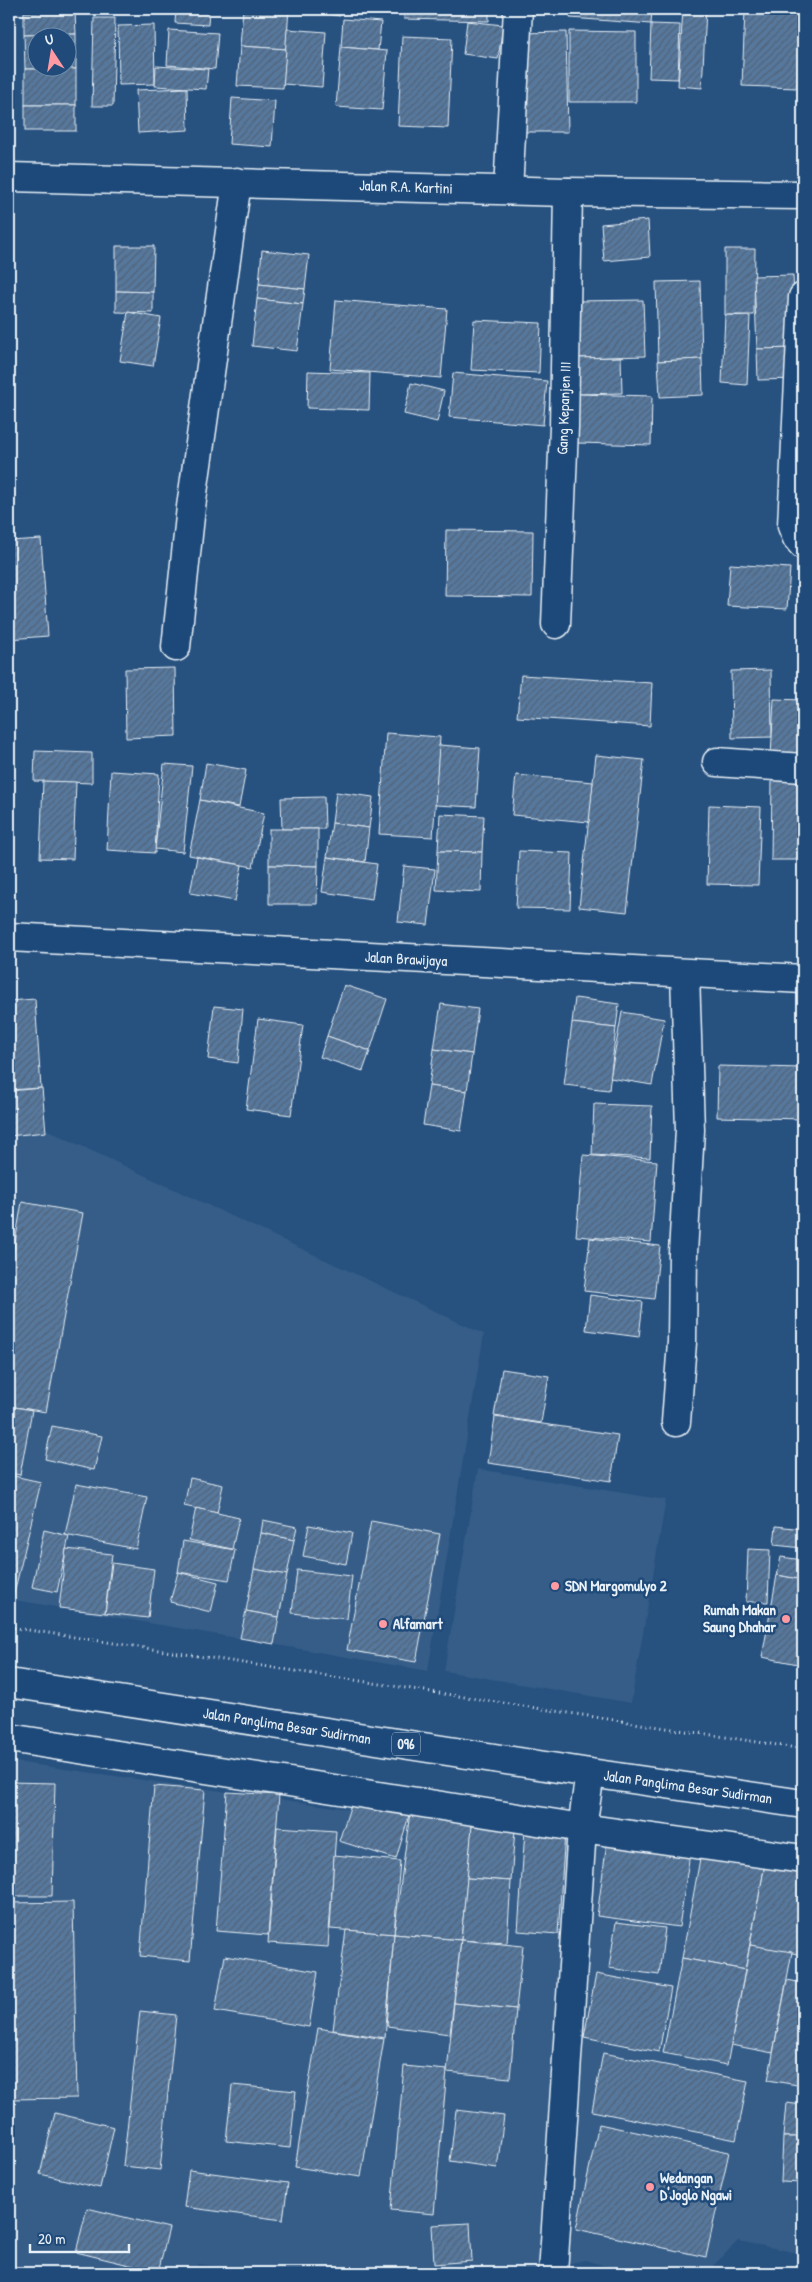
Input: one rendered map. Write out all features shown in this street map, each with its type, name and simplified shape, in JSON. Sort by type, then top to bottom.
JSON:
[{"type":"street","points":[[508,190],[518,9]]},
{"type":"street","name":"Jalan R.A. Kartini","points":[[9,177],[568,192],[803,195]]},
{"type":"street","points":[[176,647],[191,507],[237,182]]},
{"type":"street","name":"Gang Kepanjen III","points":[[556,624],[564,427],[568,192]]},
{"type":"street","points":[[803,297],[792,526],[797,538],[803,545]]},
{"type":"street","points":[[718,762],[803,768]]},
{"type":"street","name":"Jalan Brawijaya","points":[[9,936],[803,979]]},
{"type":"street","points":[[676,1422],[682,1342],[683,1254],[690,1130],[685,974]]},
{"type":"street","name":"Jalan Panglima Besar Sudirman","points":[[9,1683],[803,1804]]},
{"type":"street","points":[[9,1738],[582,1828],[803,1860]]},
{"type":"street","points":[[553,2273],[582,1828],[590,1773]]},
{"type":"path","points":[[9,1626],[803,1749]]},
{"type":"shaded area","points":[[9,1112],[484,1334],[428,1671],[9,1599]]},
{"type":"shaded area","name":"SDN Margomulyo 2","points":[[478,1469],[666,1500],[631,1703],[444,1671]]},
{"type":"shaded area","points":[[9,1761],[803,1873],[803,2254],[738,2241],[706,2273],[630,2273],[585,2260],[526,2273],[270,2273],[199,2264],[191,2273],[9,2273]]},
{"type":"building","points":[[176,9],[209,9],[208,25],[175,23]]},
{"type":"building","points":[[243,9],[289,9],[286,49],[240,46]]},
{"type":"building","points":[[297,9],[341,9],[340,16]]},
{"type":"building","points":[[404,9],[489,9],[489,21],[404,19]]},
{"type":"building","points":[[571,9],[652,9],[651,24],[570,18]]},
{"type":"building","points":[[683,9],[706,9],[702,88],[678,86]]},
{"type":"building","points":[[745,9],[800,10],[797,88],[742,86]]},
{"type":"building","points":[[75,11],[76,28],[28,28],[28,35],[24,35],[24,12]]},
{"type":"building","points":[[94,18],[115,18],[113,106],[92,106]]},
{"type":"building","points":[[343,19],[381,22],[378,50],[341,47]]},
{"type":"building","points":[[467,21],[503,25],[498,59],[463,54]]},
{"type":"building","points":[[651,24],[680,25],[678,79],[649,78]]},
{"type":"building","points":[[154,25],[155,84],[119,85],[118,26]]},
{"type":"building","points":[[287,29],[326,32],[322,87],[283,84]]},
{"type":"building","points":[[169,30],[218,33],[215,69],[167,65]]},
{"type":"building","points":[[569,31],[636,32],[636,102],[569,102]]},
{"type":"building","points":[[566,32],[568,132],[523,132],[521,33]]},
{"type":"building","points":[[24,35],[28,35],[28,69],[25,69]]},
{"type":"building","points":[[402,36],[452,38],[448,128],[398,126]]},
{"type":"building","points":[[240,46],[286,49],[283,88],[237,86]]},
{"type":"building","points":[[341,47],[387,51],[382,110],[336,107]]},
{"type":"building","points":[[156,66],[208,69],[206,89],[155,86]]},
{"type":"building","points":[[25,69],[28,69],[28,78],[76,78],[76,105],[25,105]]},
{"type":"building","points":[[187,88],[188,130],[138,133],[136,90]]},
{"type":"building","points":[[232,98],[275,101],[272,147],[229,144]]},
{"type":"building","points":[[25,105],[76,105],[76,131],[25,131]]},
{"type":"building","points":[[648,220],[650,257],[604,261],[601,224]]},
{"type":"building","points":[[116,246],[154,246],[153,292],[116,291]]},
{"type":"building","points":[[725,249],[755,249],[754,315],[725,315]]},
{"type":"building","points":[[262,250],[309,255],[305,289],[259,284]]},
{"type":"building","points":[[793,275],[796,348],[757,349],[754,276]]},
{"type":"building","points":[[700,281],[702,359],[658,361],[656,282]]},
{"type":"building","points":[[259,284],[305,289],[303,304],[257,299]]},
{"type":"building","points":[[116,291],[153,292],[153,313],[116,312]]},
{"type":"building","points":[[257,299],[303,304],[297,351],[252,346]]},
{"type":"building","points":[[336,300],[447,309],[441,378],[330,369]]},
{"type":"building","points":[[643,300],[645,356],[578,358],[576,301]]},
{"type":"building","points":[[128,312],[161,318],[153,366],[120,361]]},
{"type":"building","points":[[725,315],[750,316],[747,385],[722,383]]},
{"type":"building","points":[[474,320],[541,323],[539,373],[471,370]]},
{"type":"building","points":[[796,348],[797,379],[758,380],[757,349]]},
{"type":"building","points":[[621,357],[622,393],[579,394],[578,358]]},
{"type":"building","points":[[702,359],[703,395],[660,397],[658,361]]},
{"type":"building","points":[[308,371],[370,373],[369,410],[307,408]]},
{"type":"building","points":[[453,373],[547,381],[543,425],[449,417]]},
{"type":"building","points":[[411,383],[444,391],[437,422],[404,414]]},
{"type":"building","points":[[579,394],[652,396],[651,445],[577,443]]},
{"type":"building","points":[[446,530],[533,531],[532,597],[445,596]]},
{"type":"building","points":[[41,539],[48,636],[9,639],[9,541]]},
{"type":"building","points":[[730,564],[790,568],[787,609],[727,606]]},
{"type":"building","points":[[175,668],[176,736],[126,738],[125,669]]},
{"type":"building","points":[[771,670],[772,737],[732,738],[731,671]]},
{"type":"building","points":[[521,675],[652,683],[650,726],[517,717]]},
{"type":"building","points":[[774,699],[803,700],[803,758],[771,756]]},
{"type":"building","points":[[386,733],[440,737],[433,837],[379,834]]},
{"type":"building","points":[[439,745],[480,748],[476,807],[435,805]]},
{"type":"building","points":[[35,751],[92,753],[92,783],[34,781]]},
{"type":"building","points":[[596,755],[644,760],[627,912],[579,907]]},
{"type":"building","points":[[206,763],[246,770],[239,807],[200,800]]},
{"type":"building","points":[[164,764],[192,766],[183,852],[155,849]]},
{"type":"building","points":[[111,771],[159,774],[155,853],[107,850]]},
{"type":"building","points":[[516,775],[593,782],[589,822],[512,815]]},
{"type":"building","points":[[772,779],[803,779],[803,860],[771,860]]},
{"type":"building","points":[[43,781],[76,782],[73,859],[40,858]]},
{"type":"building","points":[[336,792],[373,797],[369,828],[332,823]]},
{"type":"building","points":[[324,797],[325,829],[282,829],[281,798]]},
{"type":"building","points":[[200,800],[264,813],[253,867],[189,855]]},
{"type":"building","points":[[709,805],[761,807],[758,885],[707,884]]},
{"type":"building","points":[[440,814],[484,816],[482,852],[438,851]]},
{"type":"building","points":[[332,823],[369,828],[365,862],[327,857]]},
{"type":"building","points":[[269,829],[318,829],[318,866],[269,865]]},
{"type":"building","points":[[438,851],[482,852],[481,892],[436,890]]},
{"type":"building","points":[[519,851],[572,853],[570,909],[516,908]]},
{"type":"building","points":[[197,857],[242,865],[235,901],[190,893]]},
{"type":"building","points":[[327,857],[377,864],[372,899],[322,892]]},
{"type":"building","points":[[269,865],[318,866],[317,904],[269,904]]},
{"type":"building","points":[[404,866],[435,869],[428,925],[398,922]]},
{"type":"building","points":[[344,985],[387,999],[370,1051],[327,1036]]},
{"type":"building","points":[[575,998],[619,1004],[616,1028],[572,1023]]},
{"type":"building","points":[[35,999],[41,1088],[9,1090],[9,1001]]},
{"type":"building","points":[[441,1004],[478,1009],[472,1054],[434,1049]]},
{"type":"building","points":[[214,1006],[243,1009],[238,1063],[208,1059]]},
{"type":"building","points":[[622,1012],[664,1019],[652,1085],[610,1078]]},
{"type":"building","points":[[258,1019],[303,1025],[291,1115],[246,1109]]},
{"type":"building","points":[[572,1023],[616,1028],[609,1090],[564,1085]]},
{"type":"building","points":[[327,1036],[370,1051],[363,1071],[320,1057]]},
{"type":"building","points":[[434,1049],[472,1054],[467,1091],[429,1086]]},
{"type":"building","points":[[718,1066],[803,1068],[803,1119],[717,1117]]},
{"type":"building","points":[[429,1086],[467,1091],[461,1131],[423,1125]]},
{"type":"building","points":[[42,1088],[46,1132],[9,1136],[9,1091]]},
{"type":"building","points":[[594,1104],[652,1106],[650,1158],[592,1155]]},
{"type":"building","points":[[583,1155],[657,1161],[651,1242],[576,1236]]},
{"type":"building","points":[[22,1202],[83,1213],[46,1412],[9,1406],[9,1277]]},
{"type":"building","points":[[590,1238],[660,1246],[654,1299],[584,1291]]},
{"type":"building","points":[[590,1295],[643,1302],[639,1337],[586,1330]]},
{"type":"building","points":[[502,1369],[549,1376],[541,1423],[494,1416]]},
{"type":"building","points":[[9,1406],[32,1410],[20,1475],[9,1473]]},
{"type":"building","points":[[495,1417],[618,1435],[611,1481],[488,1463]]},
{"type":"building","points":[[52,1426],[102,1436],[94,1470],[45,1459]]},
{"type":"building","points":[[9,1475],[41,1482],[9,1614]]},
{"type":"building","points":[[190,1478],[223,1485],[217,1513],[184,1506]]},
{"type":"building","points":[[76,1484],[147,1497],[136,1549],[65,1535]]},
{"type":"building","points":[[196,1508],[239,1518],[232,1549],[189,1540]]},
{"type":"building","points":[[263,1520],[297,1527],[294,1540],[261,1533]]},
{"type":"building","points":[[371,1521],[440,1534],[416,1662],[347,1650]]},
{"type":"building","points":[[309,1525],[352,1533],[346,1564],[303,1556]]},
{"type":"building","points":[[776,1526],[803,1529],[803,1548],[774,1545]]},
{"type":"building","points":[[44,1530],[69,1536],[57,1592],[32,1587]]},
{"type":"building","points":[[261,1533],[294,1540],[287,1575],[254,1569]]},
{"type":"building","points":[[183,1541],[235,1550],[229,1580],[178,1572]]},
{"type":"building","points":[[66,1549],[112,1554],[105,1613],[59,1608]]},
{"type":"building","points":[[748,1549],[770,1550],[768,1602],[746,1602]]},
{"type":"building","points":[[781,1557],[803,1560],[803,1580],[777,1575]]},
{"type":"building","points":[[112,1563],[154,1569],[148,1618],[105,1613]]},
{"type":"building","points":[[254,1569],[287,1575],[279,1617],[246,1611]]},
{"type":"building","points":[[297,1570],[352,1576],[347,1619],[292,1613]]},
{"type":"building","points":[[178,1572],[218,1582],[211,1612],[170,1602]]},
{"type":"building","name":"Rumah Makan Saung Dhahar","points":[[777,1575],[803,1580],[803,1665],[762,1657]]},
{"type":"building","points":[[246,1611],[279,1617],[274,1644],[240,1638]]},
{"type":"building","points":[[9,1782],[55,1783],[52,1896],[9,1896]]},
{"type":"building","points":[[154,1786],[205,1790],[190,1961],[140,1956]]},
{"type":"building","points":[[227,1792],[279,1795],[268,1935],[216,1931]]},
{"type":"building","points":[[354,1795],[410,1812],[396,1859],[339,1841]]},
{"type":"building","points":[[410,1812],[473,1820],[461,1940],[394,1934]]},
{"type":"building","points":[[472,1826],[515,1829],[511,1881],[467,1878]]},
{"type":"building","points":[[277,1827],[336,1831],[328,1947],[268,1943]]},
{"type":"building","points":[[525,1830],[565,1833],[558,1934],[518,1931]]},
{"type":"building","points":[[607,1842],[690,1853],[679,1927],[597,1916]]},
{"type":"building","points":[[701,1853],[765,1864],[745,1970],[682,1958]]},
{"type":"building","points":[[334,1855],[400,1861],[394,1934],[330,1929]]},
{"type":"building","points":[[765,1864],[803,1871],[803,1955],[750,1945]]},
{"type":"building","points":[[467,1878],[511,1881],[507,1943],[461,1940]]},
{"type":"building","points":[[73,1902],[77,2098],[9,2099],[9,1903]]},
{"type":"building","points":[[616,1922],[665,1928],[659,1975],[609,1968]]},
{"type":"building","points":[[346,1930],[394,1934],[385,2038],[333,2030]]},
{"type":"building","points":[[394,1934],[461,1940],[450,2034],[387,2026]]},
{"type":"building","points":[[461,1940],[523,1946],[516,2009],[454,2003]]},
{"type":"building","points":[[750,1945],[792,1952],[773,2053],[731,2045]]},
{"type":"building","points":[[225,1956],[318,1972],[309,2027],[215,2011]]},
{"type":"building","points":[[682,1958],[745,1970],[727,2065],[663,2053]]},
{"type":"building","points":[[596,1974],[671,1988],[659,2052],[584,2037]]},
{"type":"building","points":[[787,1980],[803,1983],[803,2086],[768,2080]]},
{"type":"building","points":[[454,2003],[516,2009],[510,2078],[447,2072]]},
{"type":"building","points":[[140,2011],[176,2015],[160,2170],[123,2166]]},
{"type":"building","points":[[318,2028],[384,2039],[361,2177],[295,2167]]},
{"type":"building","points":[[603,2053],[748,2081],[736,2140],[592,2111]]},
{"type":"building","points":[[404,2066],[447,2070],[434,2214],[391,2210]]},
{"type":"building","points":[[232,2085],[296,2091],[290,2148],[226,2141]]},
{"type":"building","points":[[786,2103],[803,2105],[803,2137],[783,2137]]},
{"type":"building","points":[[456,2110],[504,2116],[497,2168],[450,2161]]},
{"type":"building","points":[[55,2113],[114,2127],[100,2188],[40,2174]]},
{"type":"building","points":[[599,2124],[729,2152],[706,2257],[576,2229]]},
{"type":"building","points":[[783,2137],[803,2137],[803,2183],[781,2182]]},
{"type":"building","points":[[189,2170],[288,2183],[283,2220],[184,2207]]},
{"type":"building","points":[[87,2208],[169,2228],[158,2272],[76,2252]]},
{"type":"building","points":[[470,2223],[472,2261],[434,2264],[432,2225]]},
{"type":"place","name":"SDN Margomulyo 2","points":[[555,1586]]},
{"type":"place","name":"Rumah Makan Saung Dhahar","points":[[786,1619]]},
{"type":"place","name":"Alfamart","points":[[383,1624]]},
{"type":"place","name":"Wedangan D'Joglo Ngawi","points":[[650,2187]]}]
